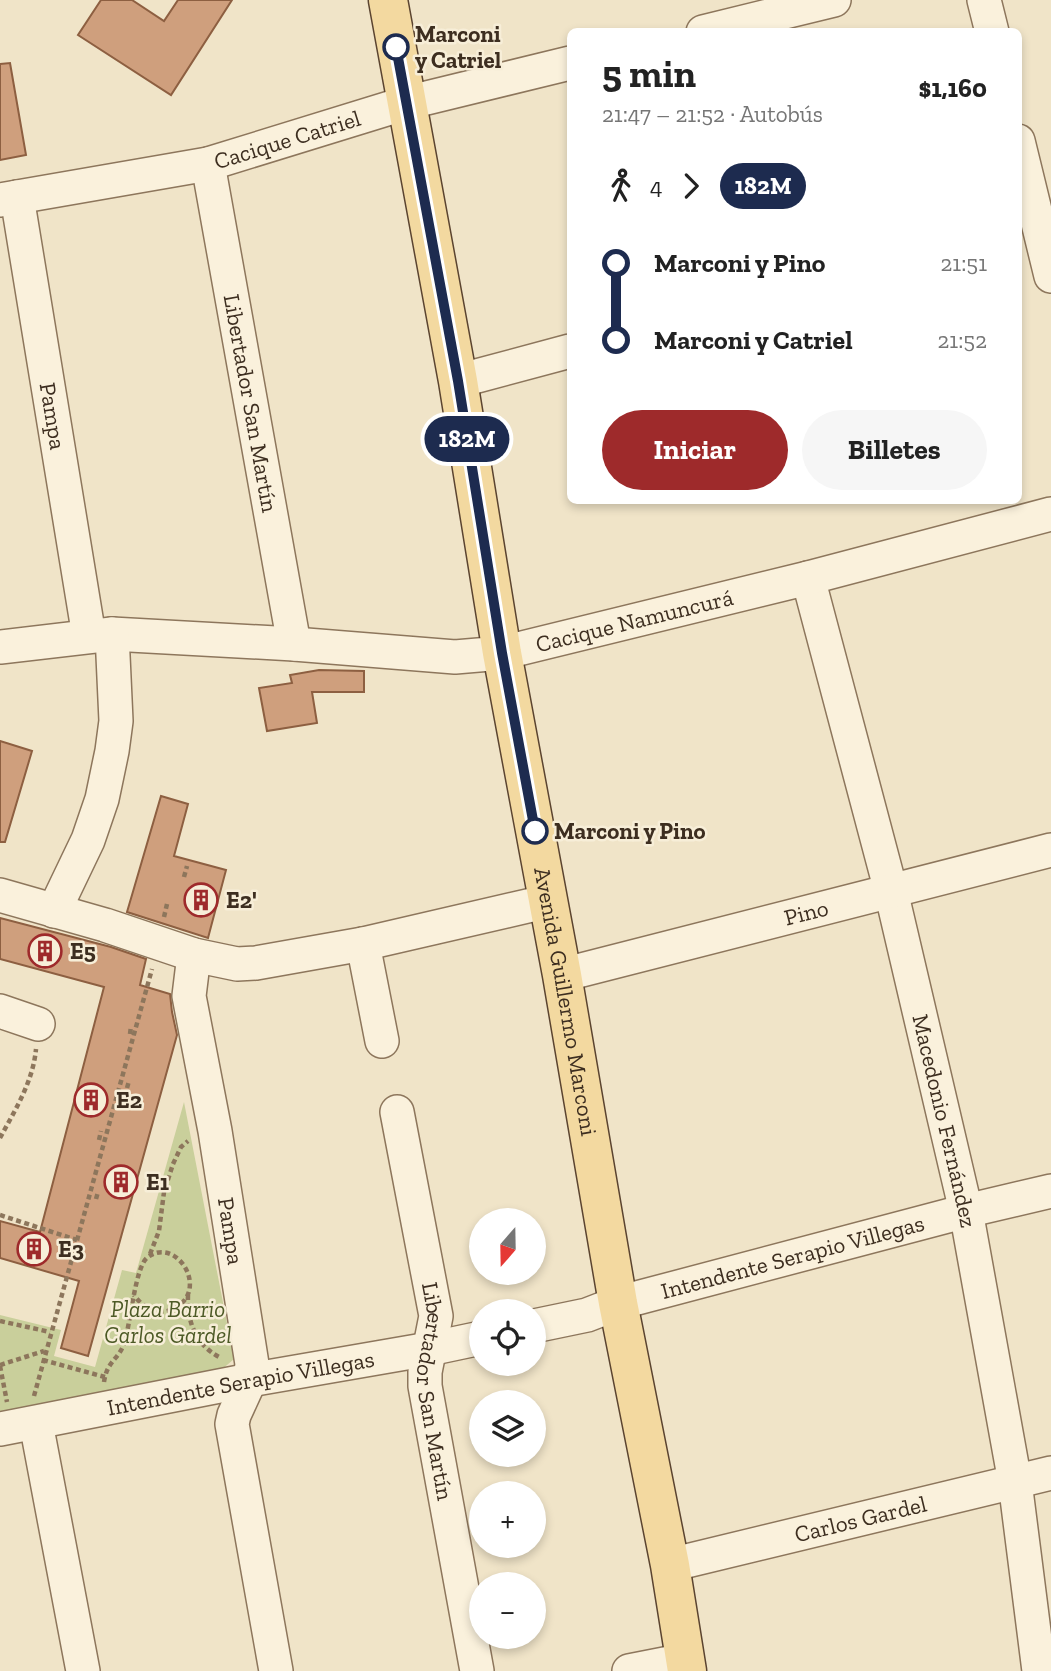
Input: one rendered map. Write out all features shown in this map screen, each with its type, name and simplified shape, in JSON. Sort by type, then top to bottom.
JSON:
[{"type":"main road","name":"Avenida Guillermo Marconi","points":[[388,0],[458,381],[502,653],[549,901],[618,1303],[670,1565],[686,1665]]},
{"type":"street","points":[[719,28],[834,0]]},
{"type":"street","points":[[984,0],[991,28]]},
{"type":"street","name":"Cacique Catriel","points":[[9,199],[208,164],[405,103],[567,64]]},
{"type":"street","points":[[1022,161],[1036,231],[1051,276]]},
{"type":"street","name":"Libertador San Martín","points":[[208,164],[294,644]]},
{"type":"street","name":"Pampa","points":[[9,199],[116,721],[102,799],[88,841],[54,911]]},
{"type":"street","points":[[458,381],[567,352]]},
{"type":"street","name":"Cacique Namuncurá","points":[[0,646],[100,635],[294,644],[455,657],[502,653],[808,578],[1051,514]]},
{"type":"street","name":"Macedonio Fernández","points":[[808,578],[891,891],[966,1211],[1015,1482],[1039,1671]]},
{"type":"street","name":"Pino","points":[[562,975],[1051,850]]},
{"type":"street","points":[[0,895],[54,911],[162,930],[194,955],[237,964],[363,944],[549,901]]},
{"type":"street","points":[[363,944],[382,1041]]},
{"type":"street","name":"Pampa","points":[[194,955],[188,996],[215,1131],[251,1372]]},
{"type":"street","points":[[0,1011],[37,1024]]},
{"type":"street","name":"Libertador San Martín","points":[[397,1112],[436,1317],[425,1385],[477,1671]]},
{"type":"street","name":"Intendente Serapio Villegas","points":[[546,1324],[587,1315],[618,1303],[966,1211],[1051,1191]]},
{"type":"street","name":"Intendente Serapio Villegas","points":[[21,1425],[105,1393],[429,1349],[469,1341]]},
{"type":"street","points":[[251,1372],[232,1424],[276,1671]]},
{"type":"street","points":[[21,1425],[83,1671]]},
{"type":"street","name":"Carlos Gardel","points":[[670,1565],[1051,1473]]},
{"type":"street","points":[[629,1671],[686,1665]]},
{"type":"path","points":[[184,877],[187,866]]},
{"type":"path","points":[[21,1425],[43,1360],[77,1240],[167,904]]},
{"type":"path","points":[[0,1138],[24,1095],[35,1061],[37,1024]]},
{"type":"path","points":[[130,1034],[131,1027]]},
{"type":"path","points":[[127,1088],[129,1081]]},
{"type":"path","points":[[99,1140],[102,1131]]},
{"type":"path","points":[[43,1360],[105,1393],[107,1368],[124,1344],[144,1260],[150,1254],[159,1231],[164,1192],[173,1164],[181,1147],[188,1140],[215,1131]]},
{"type":"path","points":[[96,1199],[99,1192]]},
{"type":"path","points":[[1,1217],[77,1240]]},
{"type":"path","points":[[1,1217],[10,1221]]},
{"type":"path","points":[[69,1253],[71,1246]]},
{"type":"path","points":[[150,1254],[169,1254],[185,1265],[190,1284],[187,1307],[195,1337],[216,1356],[251,1372]]},
{"type":"path","points":[[134,1294],[139,1303],[156,1312],[175,1308],[188,1294]]},
{"type":"path","points":[[0,1321],[50,1332]]},
{"type":"path","points":[[0,1365],[45,1350]]},
{"type":"green space","name":"Plaza Barrio Carlos Gardel","points":[[184,1102],[234,1359],[220,1371],[0,1417],[0,1315],[61,1330],[54,1356],[95,1367],[122,1270],[136,1273]]},
{"type":"building","points":[[101,0],[132,0],[164,21],[178,0],[232,0],[171,95],[78,35]]},
{"type":"building","points":[[10,63],[26,155],[0,160],[0,64]]},
{"type":"building","points":[[319,670],[364,671],[364,692],[312,692],[317,723],[267,731],[259,688],[292,683],[290,675]]},
{"type":"building","points":[[0,741],[32,751],[5,842],[0,842]]},
{"type":"building","points":[[161,796],[188,804],[174,856],[226,870],[208,938],[127,912]]},
{"type":"building","points":[[0,918],[146,959],[140,985],[170,994],[177,1035],[88,1356],[61,1348],[79,1281],[0,1258],[0,1221],[40,1232],[104,987],[0,959]]},
{"type":"bus line","name":"182M","points":[[396,47],[458,381],[502,653],[535,831]]},
{"type":"place","name":"Marconi y Catriel","points":[[396,47]]},
{"type":"place","name":"Marconi y Pino","points":[[535,831]]},
{"type":"place","name":"E2'","points":[[201,900]]},
{"type":"place","name":"E5","points":[[45,951]]},
{"type":"place","name":"E2","points":[[91,1100]]},
{"type":"place","name":"E1","points":[[121,1182]]},
{"type":"place","name":"E3","points":[[34,1249]]}]
